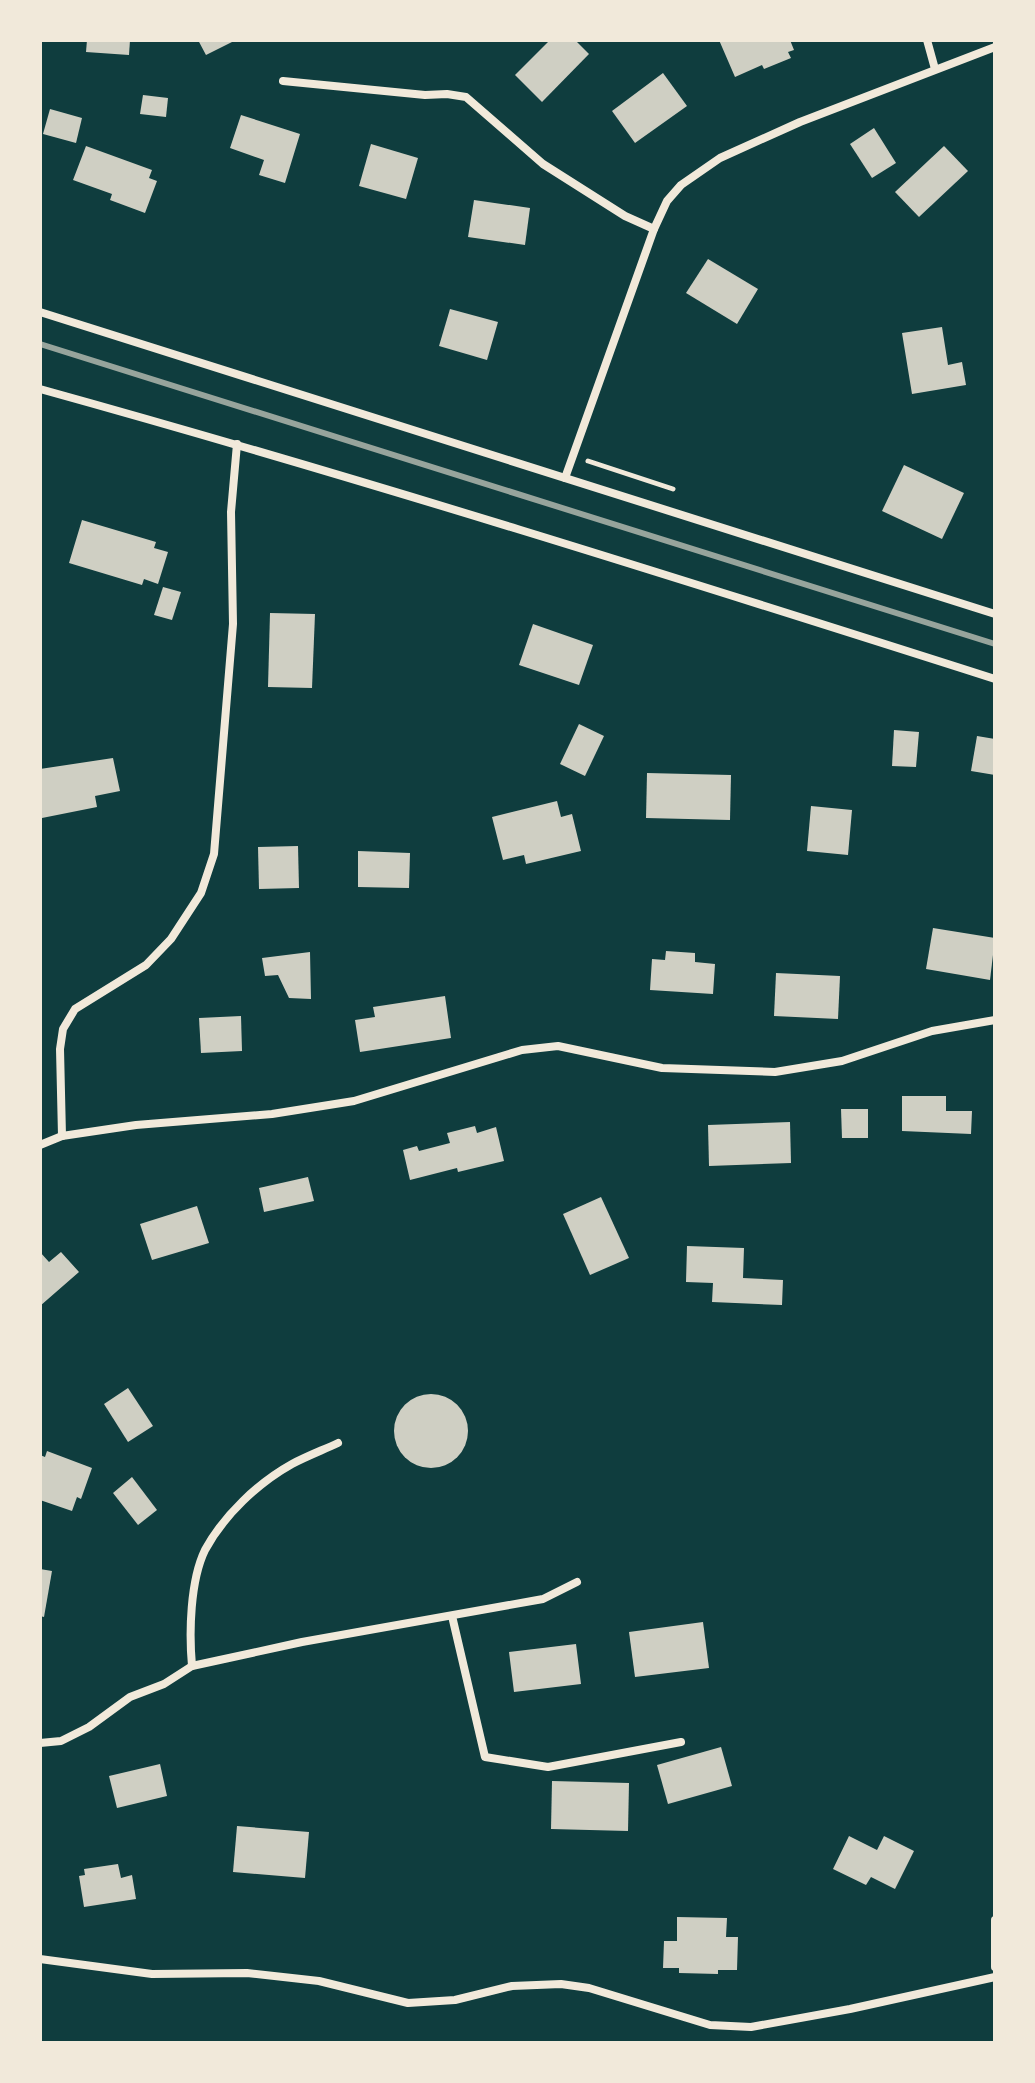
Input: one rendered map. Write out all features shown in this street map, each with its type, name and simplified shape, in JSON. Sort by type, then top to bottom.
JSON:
[{"type":"street","points":[[927,40],[935,69]]},
{"type":"street","points":[[565,478],[654,229],[667,201],[681,185],[720,158],[800,122],[995,47]]},
{"type":"street","points":[[283,81],[466,97],[543,164],[625,216],[654,229]]},
{"type":"street","points":[[40,312],[995,614]]},
{"type":"street","points":[[40,389],[492,520],[995,679]]},
{"type":"street","points":[[62,1136],[60,1049],[63,1029],[75,1009],[146,965],[171,939],[201,893],[214,854],[233,624],[231,512],[237,444]]},
{"type":"street","points":[[40,1145],[62,1136],[136,1125],[272,1114],[354,1101],[522,1050],[558,1046],[662,1068],[775,1072],[842,1061],[932,1031],[995,1020]]},
{"type":"street","points":[[192,1666],[189,1640],[195,1589],[204,1552],[225,1520],[256,1490],[291,1464],[338,1443]]},
{"type":"street","points":[[40,1743],[61,1741],[89,1727],[130,1697],[164,1684],[192,1666],[302,1642],[543,1599],[577,1582]]},
{"type":"street","points":[[452,1616],[485,1757],[548,1767],[681,1742]]},
{"type":"street","points":[[995,1920],[995,1967]]},
{"type":"street","points":[[40,1959],[152,1974],[247,1973],[305,1980],[408,2003],[455,2000],[512,1986],[561,1984],[589,1988],[710,2025],[751,2027],[995,1977]]},
{"type":"building","points":[[87,40],[130,40],[129,55],[86,52]]},
{"type":"building","points":[[198,40],[236,40],[206,55]]},
{"type":"building","points":[[550,40],[575,40],[589,54],[542,102],[515,75]]},
{"type":"building","points":[[719,40],[790,40],[794,50],[788,52],[791,58],[764,69],[762,65],[735,77]]},
{"type":"building","points":[[663,73],[687,106],[635,143],[612,111]]},
{"type":"building","points":[[143,95],[168,98],[166,117],[140,114]]},
{"type":"building","points":[[50,109],[82,118],[76,143],[43,134]]},
{"type":"building","points":[[241,115],[300,134],[285,183],[259,175],[264,160],[230,148]]},
{"type":"building","points":[[874,128],[896,163],[872,178],[850,144]]},
{"type":"building","points":[[371,144],[418,158],[406,199],[359,186]]},
{"type":"building","points":[[86,146],[152,170],[149,178],[157,181],[145,213],[110,200],[112,194],[73,180]]},
{"type":"building","points":[[944,146],[968,171],[919,217],[895,192]]},
{"type":"building","points":[[474,200],[530,208],[525,245],[468,237]]},
{"type":"building","points":[[708,259],[758,289],[737,324],[686,293]]},
{"type":"building","points":[[450,309],[498,322],[487,360],[439,346]]},
{"type":"building","points":[[942,327],[948,365],[962,362],[966,385],[912,394],[902,333]]},
{"type":"building","points":[[904,465],[964,493],[942,539],[882,511]]},
{"type":"building","points":[[82,520],[156,542],[154,548],[168,552],[158,584],[144,579],[142,585],[69,563]]},
{"type":"building","points":[[163,587],[181,592],[172,620],[154,615]]},
{"type":"building","points":[[270,613],[315,614],[312,688],[268,687]]},
{"type":"building","points":[[533,624],[593,645],[579,685],[519,665]]},
{"type":"building","points":[[579,724],[604,736],[585,776],[560,764]]},
{"type":"building","points":[[894,730],[919,732],[916,767],[892,766]]},
{"type":"building","points":[[977,736],[995,739],[995,775],[971,771]]},
{"type":"building","points":[[113,758],[120,791],[95,796],[97,807],[42,818],[40,769]]},
{"type":"building","points":[[647,773],[731,775],[730,820],[646,818]]},
{"type":"building","points":[[557,801],[561,817],[572,814],[581,851],[526,864],[524,855],[503,860],[492,817]]},
{"type":"building","points":[[811,806],[852,810],[848,855],[807,851]]},
{"type":"building","points":[[298,846],[299,888],[259,889],[258,847]]},
{"type":"building","points":[[358,851],[410,853],[409,888],[358,887]]},
{"type":"building","points":[[933,928],[995,938],[990,980],[926,969]]},
{"type":"building","points":[[666,951],[695,953],[695,962],[715,964],[713,994],[650,990],[652,959],[665,960]]},
{"type":"building","points":[[310,952],[311,999],[289,998],[278,975],[265,976],[262,958]]},
{"type":"building","points":[[776,973],[840,976],[838,1019],[774,1016]]},
{"type":"building","points":[[445,996],[451,1038],[360,1052],[355,1020],[375,1017],[373,1007]]},
{"type":"building","points":[[241,1016],[242,1051],[201,1053],[199,1018]]},
{"type":"building","points":[[902,1096],[946,1096],[946,1111],[972,1111],[971,1134],[902,1131]]},
{"type":"building","points":[[841,1109],[868,1109],[868,1138],[842,1138]]},
{"type":"building","points":[[790,1122],[791,1163],[709,1166],[708,1125]]},
{"type":"building","points":[[475,1126],[477,1133],[496,1127],[504,1161],[458,1172],[457,1168],[410,1180],[403,1150],[417,1146],[419,1151],[450,1143],[447,1133]]},
{"type":"building","points":[[308,1177],[314,1201],[264,1212],[259,1188]]},
{"type":"building","points":[[601,1197],[629,1258],[590,1275],[563,1214]]},
{"type":"building","points":[[197,1206],[209,1243],[152,1260],[140,1224]]},
{"type":"building","points":[[687,1246],[744,1248],[743,1278],[783,1280],[782,1305],[712,1302],[713,1283],[686,1282]]},
{"type":"building","points":[[40,1252],[49,1262],[61,1252],[79,1272],[40,1306]]},
{"type":"building","points":[[128,1388],[153,1426],[128,1442],[104,1404]]},
{"type":"building","points":[[431,1394],[452,1400],[462,1410],[468,1431],[462,1452],[452,1462],[431,1468],[410,1462],[400,1452],[394,1431],[400,1410],[410,1400]]},
{"type":"building","points":[[47,1451],[92,1468],[81,1499],[77,1497],[72,1511],[40,1500],[40,1455],[45,1457]]},
{"type":"building","points":[[132,1477],[157,1510],[138,1525],[113,1493]]},
{"type":"building","points":[[40,1569],[52,1571],[44,1617],[40,1616]]},
{"type":"building","points":[[703,1622],[709,1668],[635,1677],[629,1632]]},
{"type":"building","points":[[576,1644],[581,1684],[514,1692],[509,1652]]},
{"type":"building","points":[[721,1747],[732,1786],[668,1804],[657,1765]]},
{"type":"building","points":[[160,1764],[167,1796],[117,1808],[109,1776]]},
{"type":"building","points":[[552,1781],[629,1783],[628,1831],[551,1829]]},
{"type":"building","points":[[237,1826],[309,1832],[305,1878],[233,1872]]},
{"type":"building","points":[[849,1836],[877,1850],[884,1836],[914,1851],[895,1889],[871,1877],[866,1885],[833,1869]]},
{"type":"building","points":[[118,1864],[121,1878],[132,1875],[136,1899],[84,1907],[79,1876],[85,1875],[84,1869]]},
{"type":"building","points":[[677,1917],[727,1918],[726,1937],[738,1937],[737,1970],[718,1970],[718,1974],[679,1973],[679,1968],[663,1968],[664,1941],[677,1941]]},
{"type":"railway","points":[[40,344],[995,644]]}]
